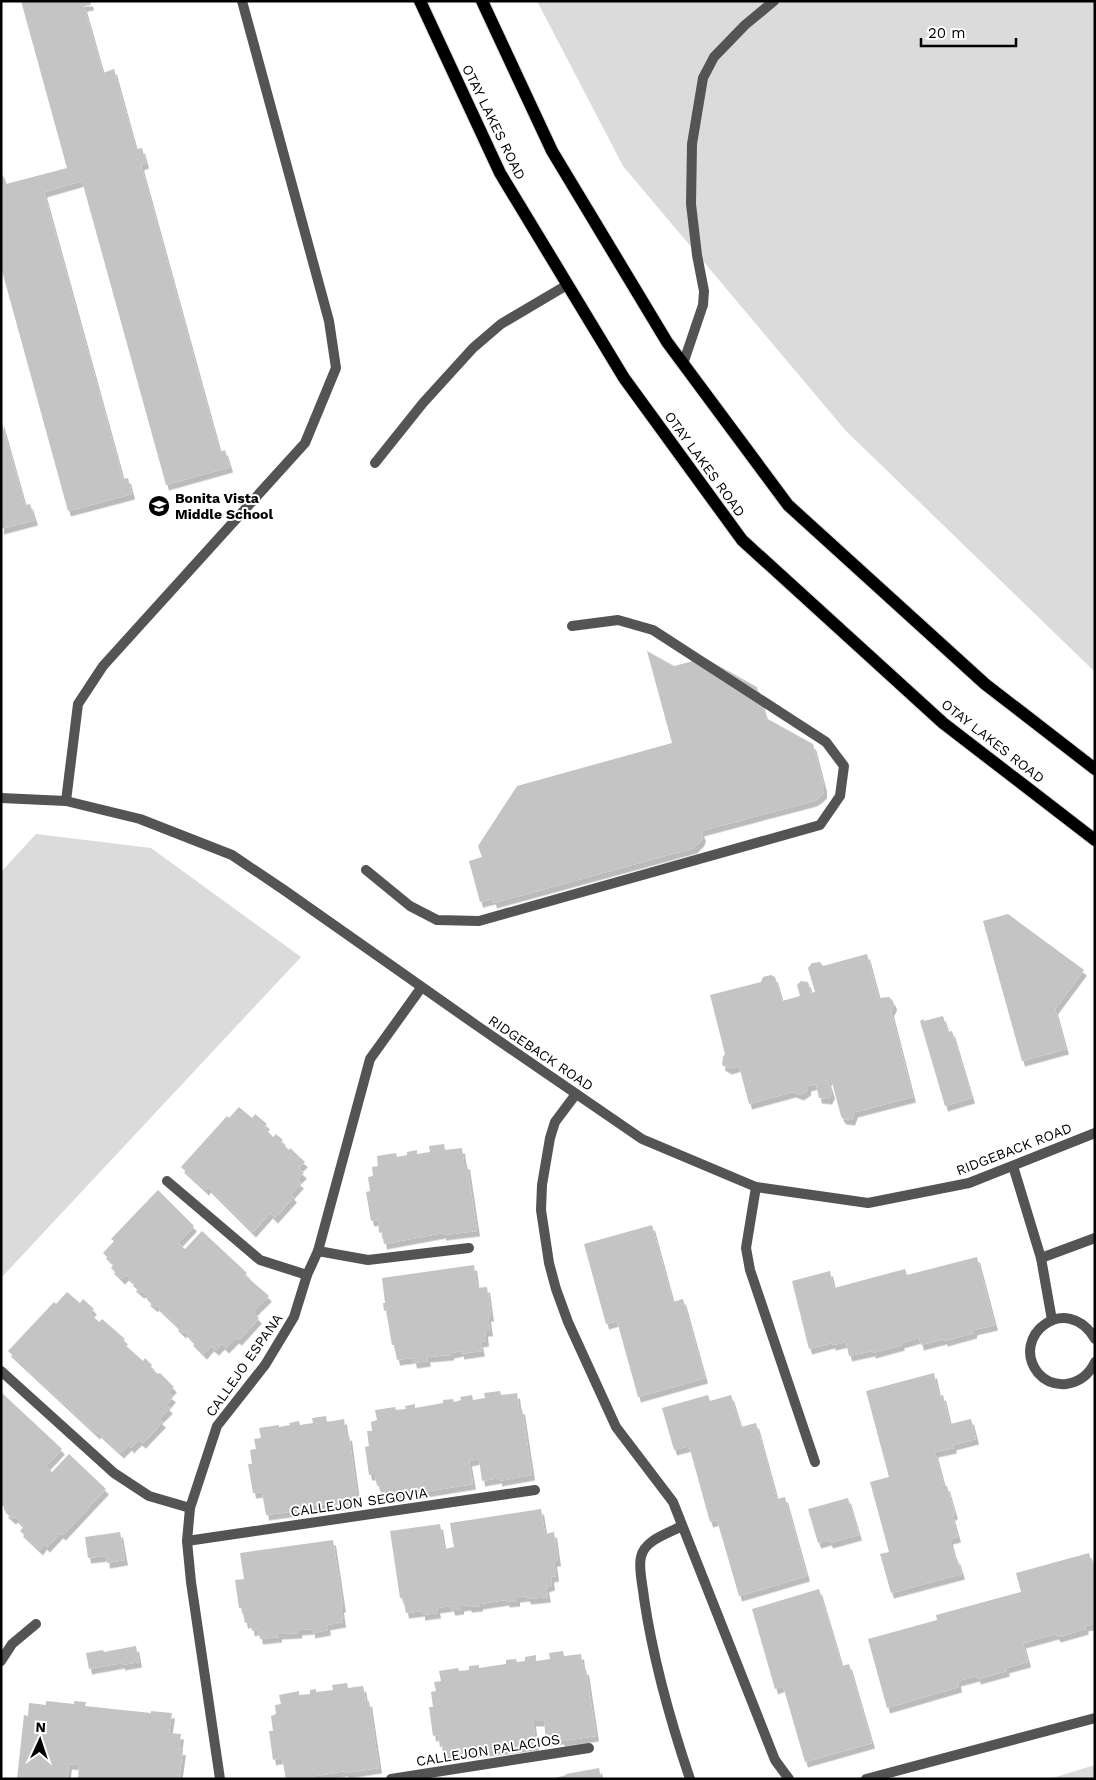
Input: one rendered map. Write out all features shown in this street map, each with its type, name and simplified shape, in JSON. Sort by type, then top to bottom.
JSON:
[{"type":"main road","name":"OTAY LAKES ROAD","points":[[420,1],[500,173],[624,378],[742,540],[943,723],[1095,840]]},
{"type":"main road","points":[[482,1],[552,151],[667,342],[788,505],[985,684],[1095,769]]},
{"type":"street","points":[[66,801],[78,704],[103,666],[305,444],[336,368],[329,321],[242,1]]},
{"type":"street","points":[[683,364],[703,306],[704,291],[697,255],[691,204],[692,144],[703,78],[714,57],[745,25],[774,1]]},
{"type":"street","points":[[375,464],[423,403],[473,348],[501,324],[567,285]]},
{"type":"street","points":[[366,870],[410,906],[438,920],[479,921],[820,824],[840,796],[844,766],[826,742],[652,630],[618,620],[572,626]]},
{"type":"street","name":"RIDGEBACK ROAD","points":[[1,798],[66,801],[140,819],[232,855],[421,988],[642,1139],[756,1187],[868,1203],[969,1183],[1095,1133]]},
{"type":"street","name":"CALLEJO ESPANA","points":[[220,1779],[191,1582],[187,1541],[190,1508],[217,1426],[265,1365],[294,1317],[307,1275],[318,1251],[370,1059],[421,988]]},
{"type":"street","points":[[576,1094],[556,1122],[550,1138],[542,1185],[541,1210],[548,1263],[568,1322],[616,1427],[673,1502],[775,1760],[789,1779]]},
{"type":"street","points":[[1013,1166],[1042,1258],[1052,1320]]},
{"type":"street","points":[[167,1181],[260,1260],[307,1275]]},
{"type":"street","points":[[756,1187],[746,1248],[750,1270],[815,1462]]},
{"type":"street","points":[[1042,1258],[1095,1238]]},
{"type":"street","points":[[318,1251],[368,1260],[469,1248]]},
{"type":"street","points":[[1095,1339],[1090,1330],[1082,1323],[1067,1318],[1052,1320],[1034,1334],[1030,1357],[1034,1368],[1042,1377],[1052,1383],[1063,1384],[1084,1378],[1095,1362]]},
{"type":"street","points":[[1,1371],[114,1474],[149,1496],[190,1508]]},
{"type":"street","name":"CALLEJON SEGOVIA","points":[[187,1541],[535,1490]]},
{"type":"street","points":[[682,1526],[657,1538],[644,1548],[640,1557],[651,1642],[681,1753],[690,1779]]},
{"type":"street","points":[[1,1661],[12,1644],[36,1624]]},
{"type":"street","points":[[866,1779],[1095,1718]]},
{"type":"street","name":"CALLEJON PALACIOS","points":[[391,1779],[589,1748]]},
{"type":"shaded area","points":[[537,1],[1095,1],[1095,672],[846,431],[623,166]]},
{"type":"shaded area","points":[[36,834],[151,848],[301,957],[1,1278],[1,872]]},
{"type":"shaded area","points":[[1095,1765],[1095,1779],[1049,1779]]},
{"type":"building","points":[[21,1],[90,1],[91,5],[84,6],[103,73],[114,69],[136,149],[142,148],[146,163],[141,165],[220,452],[225,450],[230,467],[166,485],[82,181],[44,192],[123,479],[128,478],[132,494],[68,511],[1,267],[1,171],[6,184],[67,168]]},
{"type":"building","points":[[1,420],[25,505],[30,504],[35,520],[1,529]]},
{"type":"building","points":[[647,651],[674,666],[705,658],[757,687],[766,718],[813,744],[824,786],[824,793],[814,801],[701,831],[703,836],[701,841],[694,848],[494,903],[493,899],[480,902],[469,861],[482,857],[478,846],[517,786],[672,743]]},
{"type":"building","points":[[1008,914],[1084,970],[1055,1009],[1066,1049],[1022,1061],[983,921]]},
{"type":"building","points":[[867,954],[879,998],[889,997],[893,1001],[894,1005],[891,1011],[913,1097],[855,1112],[852,1120],[843,1119],[831,1079],[828,1080],[832,1093],[829,1099],[819,1098],[816,1084],[808,1086],[808,1090],[801,1095],[793,1092],[749,1104],[739,1066],[729,1069],[722,1065],[725,1054],[710,995],[761,982],[763,977],[771,975],[775,977],[782,1001],[800,996],[797,985],[801,981],[808,982],[811,993],[815,992],[808,968],[812,963],[820,962],[823,966]]},
{"type":"building","points":[[943,1016],[948,1032],[952,1031],[972,1098],[945,1106],[920,1021]]},
{"type":"building","points":[[239,1107],[252,1118],[255,1114],[267,1124],[264,1127],[273,1137],[276,1134],[283,1140],[281,1143],[289,1150],[290,1148],[305,1162],[298,1168],[304,1173],[297,1180],[301,1183],[291,1194],[294,1197],[275,1218],[270,1213],[253,1232],[208,1187],[206,1190],[181,1167],[227,1116],[229,1118]]},
{"type":"building","points":[[444,1144],[445,1150],[462,1148],[464,1164],[467,1164],[477,1231],[443,1235],[443,1233],[384,1244],[382,1232],[379,1233],[378,1220],[371,1221],[366,1192],[370,1191],[368,1177],[373,1176],[372,1167],[378,1166],[377,1156],[396,1153],[397,1157],[417,1150],[417,1154],[430,1152],[429,1146]]},
{"type":"building","points":[[158,1190],[194,1226],[178,1243],[185,1249],[202,1231],[247,1273],[245,1275],[269,1296],[253,1312],[259,1318],[239,1340],[236,1338],[226,1348],[222,1344],[216,1350],[211,1346],[204,1354],[190,1340],[192,1338],[184,1331],[183,1333],[156,1305],[155,1307],[147,1300],[149,1298],[143,1292],[141,1293],[133,1286],[135,1283],[126,1275],[122,1279],[111,1268],[114,1264],[103,1253],[114,1241],[111,1239]]},
{"type":"building","points":[[652,1225],[673,1302],[683,1299],[705,1378],[638,1397],[617,1321],[606,1324],[584,1244]]},
{"type":"building","points":[[977,1257],[995,1325],[974,1330],[974,1333],[945,1341],[944,1339],[921,1345],[919,1338],[873,1353],[872,1351],[849,1356],[846,1342],[833,1345],[832,1343],[809,1349],[792,1281],[830,1271],[834,1288],[905,1269],[907,1275]]},
{"type":"building","points":[[474,1265],[477,1288],[487,1287],[491,1316],[488,1316],[490,1331],[485,1331],[486,1341],[480,1342],[482,1351],[461,1354],[461,1351],[451,1353],[451,1355],[427,1357],[428,1361],[414,1363],[413,1358],[397,1360],[394,1345],[392,1345],[386,1310],[384,1311],[382,1278]]},
{"type":"building","points":[[67,1292],[80,1303],[83,1299],[94,1309],[90,1313],[99,1322],[102,1319],[125,1339],[122,1342],[143,1361],[145,1358],[152,1365],[150,1367],[158,1374],[160,1373],[174,1387],[168,1393],[173,1397],[166,1405],[170,1408],[159,1419],[163,1422],[143,1443],[139,1440],[131,1448],[129,1445],[121,1453],[98,1432],[97,1434],[8,1351],[54,1302],[56,1304]]},
{"type":"building","points":[[934,1373],[939,1396],[943,1395],[950,1424],[971,1419],[976,1439],[953,1445],[954,1448],[935,1452],[944,1486],[947,1486],[955,1514],[952,1515],[958,1537],[950,1539],[955,1559],[957,1558],[962,1574],[891,1593],[880,1554],[889,1552],[870,1482],[889,1477],[866,1391]]},
{"type":"building","points":[[500,1391],[501,1395],[517,1393],[519,1409],[522,1409],[532,1475],[499,1481],[499,1478],[482,1481],[479,1459],[469,1461],[473,1484],[412,1494],[412,1491],[381,1496],[380,1486],[377,1486],[375,1475],[369,1475],[365,1447],[369,1446],[367,1431],[372,1431],[371,1422],[377,1420],[375,1410],[395,1407],[396,1410],[406,1409],[405,1406],[415,1404],[415,1408],[443,1403],[443,1400],[453,1399],[454,1402],[461,1400],[460,1397],[472,1395],[473,1400],[485,1398],[484,1393]]},
{"type":"building","points":[[1,1392],[62,1449],[46,1466],[52,1472],[69,1454],[106,1489],[63,1535],[60,1533],[47,1547],[44,1544],[40,1550],[20,1531],[24,1526],[15,1517],[13,1519],[5,1512],[7,1510],[1,1504]]},
{"type":"building","points":[[708,1395],[710,1401],[731,1395],[741,1427],[756,1423],[777,1499],[785,1497],[807,1576],[739,1596],[717,1520],[710,1522],[689,1446],[674,1450],[662,1408]]},
{"type":"building","points":[[326,1416],[327,1422],[344,1419],[346,1436],[349,1435],[358,1502],[325,1507],[325,1504],[296,1508],[296,1511],[266,1515],[262,1492],[253,1493],[248,1464],[252,1464],[250,1450],[256,1449],[254,1439],[261,1438],[259,1428],[279,1425],[279,1427],[299,1421],[300,1425],[313,1423],[312,1418]]},
{"type":"building","points":[[848,1498],[859,1535],[830,1543],[829,1540],[818,1543],[808,1509]]},
{"type":"building","points":[[541,1509],[545,1534],[554,1532],[558,1561],[554,1561],[556,1576],[551,1577],[552,1585],[546,1587],[548,1597],[528,1599],[527,1596],[517,1597],[517,1601],[507,1602],[506,1600],[469,1607],[468,1605],[461,1606],[461,1609],[452,1610],[451,1606],[437,1608],[438,1613],[422,1615],[422,1611],[406,1613],[403,1598],[400,1598],[390,1531],[440,1524],[444,1549],[454,1547],[450,1523]]},
{"type":"building","points":[[120,1532],[125,1560],[107,1563],[106,1556],[88,1558],[85,1537]]},
{"type":"building","points":[[333,1540],[343,1607],[341,1607],[343,1622],[327,1625],[328,1630],[312,1633],[312,1629],[299,1630],[299,1633],[279,1634],[279,1637],[260,1639],[258,1629],[252,1631],[250,1622],[245,1623],[242,1608],[239,1608],[235,1580],[244,1579],[240,1553]]},
{"type":"building","points":[[1089,1553],[1095,1573],[1095,1624],[1085,1626],[1086,1629],[1058,1637],[1056,1634],[1023,1643],[1028,1662],[1006,1668],[1007,1671],[978,1679],[977,1676],[958,1681],[959,1687],[887,1708],[868,1639],[937,1620],[936,1615],[1021,1592],[1016,1573]]},
{"type":"building","points":[[819,1589],[842,1666],[849,1664],[872,1743],[805,1762],[783,1686],[775,1689],[752,1609]]},
{"type":"building","points":[[136,1646],[139,1662],[89,1669],[86,1653],[103,1650],[104,1652]]},
{"type":"building","points":[[563,1651],[564,1656],[581,1654],[583,1670],[586,1669],[596,1736],[562,1741],[561,1739],[546,1741],[544,1721],[533,1721],[536,1745],[445,1756],[444,1746],[440,1747],[438,1735],[433,1736],[429,1707],[433,1707],[431,1692],[436,1691],[434,1682],[441,1681],[439,1671],[458,1668],[459,1671],[469,1670],[469,1666],[479,1665],[479,1668],[506,1664],[506,1660],[516,1659],[517,1662],[525,1661],[525,1657],[536,1655],[536,1661],[550,1659],[549,1653]]},
{"type":"building","points":[[347,1683],[348,1688],[363,1686],[366,1702],[369,1701],[379,1768],[346,1773],[345,1771],[309,1779],[286,1779],[282,1758],[273,1760],[269,1731],[273,1731],[271,1716],[276,1714],[275,1705],[281,1704],[279,1695],[299,1691],[299,1695],[310,1694],[310,1690],[316,1689],[316,1692],[333,1690],[332,1685]]},
{"type":"building","points":[[46,1701],[74,1704],[74,1701],[86,1702],[85,1706],[151,1713],[151,1711],[172,1713],[169,1733],[181,1734],[179,1749],[183,1750],[179,1778],[78,1779],[79,1765],[69,1764],[67,1779],[17,1779],[24,1715],[28,1716],[29,1703],[46,1705]]},
{"type":"building","points":[[599,1768],[601,1779],[551,1779],[566,1774]]},
{"type":"place","name":"Bonita Vista Middle School","points":[[159,506]]}]
